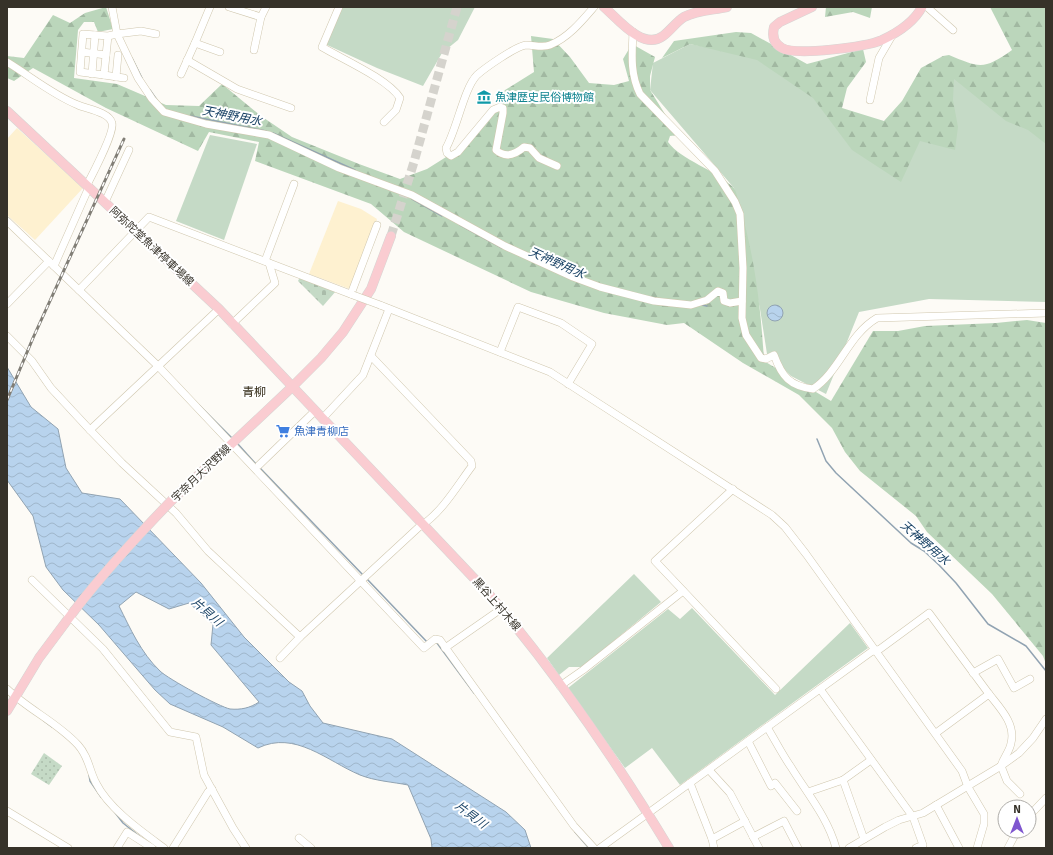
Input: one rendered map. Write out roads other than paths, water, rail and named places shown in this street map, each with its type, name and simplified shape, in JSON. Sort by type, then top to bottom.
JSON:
[{"type":"main road","points":[[604,7],[633,32],[645,39],[656,39],[663,36],[686,16],[726,7]]},
{"type":"main road","points":[[812,7],[780,22],[774,27],[774,40],[776,44],[782,48],[803,51],[860,46],[882,40],[893,34],[913,20],[922,7]]},
{"type":"main road","name":"阿弥陀堂魚津停車場線","points":[[7,111],[219,309],[292,387]]},
{"type":"main road","name":"宇奈月大沢野線","points":[[7,711],[43,652],[102,574],[136,535],[292,387],[321,358],[350,323],[371,289],[391,236]]},
{"type":"main road","name":"黒谷上村木線","points":[[292,387],[502,609],[560,686],[632,787],[669,848]]},
{"type":"street","points":[[112,7],[117,34],[138,78],[152,99],[164,112],[206,124],[269,135],[339,168],[412,196],[505,246],[573,277],[600,287],[671,304],[702,303],[718,291],[723,293],[724,301],[730,303],[742,301]]},
{"type":"street","points":[[181,74],[210,7]]},
{"type":"street","points":[[229,7],[261,17]]},
{"type":"street","points":[[254,50],[261,17],[266,7]]},
{"type":"street","points":[[339,7],[322,47],[370,74],[396,92],[400,98],[396,110],[384,122]]},
{"type":"street","points":[[557,166],[539,158],[530,148],[524,147],[516,154],[510,156],[500,154],[496,150],[503,113],[503,108],[500,107],[493,110],[458,152],[451,156],[447,153],[446,148],[453,135],[470,84],[477,76],[520,46],[549,46],[559,41],[582,21],[594,7]]},
{"type":"street","points":[[927,7],[953,30]]},
{"type":"street","points":[[118,55],[120,77],[80,72],[83,34],[108,36],[141,31],[156,34]]},
{"type":"street","points":[[633,32],[632,70],[635,84],[640,94],[715,171],[735,202],[740,214],[743,268],[742,318],[746,335],[760,358],[766,360],[774,354],[778,365],[790,382],[800,387],[814,389],[824,382],[860,330],[877,318],[925,315],[1046,313]]},
{"type":"street","points":[[870,100],[879,58],[893,34]]},
{"type":"street","points":[[92,74],[95,35]]},
{"type":"street","points":[[104,75],[108,36]]},
{"type":"street","points":[[195,43],[220,52]]},
{"type":"street","points":[[82,52],[106,55]]},
{"type":"street","points":[[187,60],[197,64],[237,89],[291,108]]},
{"type":"street","points":[[7,62],[69,102],[107,116],[112,123],[109,138],[51,264],[7,304]]},
{"type":"street","points":[[106,202],[129,150]]},
{"type":"street","points":[[232,324],[275,283],[267,262],[294,184]]},
{"type":"street","points":[[79,290],[149,217],[352,294],[550,372],[733,489],[772,515],[785,528],[936,733],[962,771],[968,787],[984,814],[984,824],[977,848]]},
{"type":"street","points":[[7,221],[158,366],[424,648],[435,640],[440,640],[574,826],[594,848]]},
{"type":"street","points":[[352,294],[377,225]]},
{"type":"street","points":[[500,352],[518,307],[561,323],[592,344],[568,384]]},
{"type":"street","points":[[90,430],[219,309]]},
{"type":"street","points":[[322,419],[363,375],[390,309]]},
{"type":"street","points":[[7,336],[32,361],[51,388],[122,464],[176,513],[208,551],[300,637]]},
{"type":"street","points":[[280,658],[300,637],[423,525],[442,505],[472,466],[471,461],[371,356]]},
{"type":"street","points":[[260,465],[315,411]]},
{"type":"street","points":[[733,489],[655,562],[776,689]]},
{"type":"street","points":[[32,580],[72,613],[170,732],[196,737],[204,775],[246,848]]},
{"type":"street","points":[[560,686],[584,670],[683,591]]},
{"type":"street","points":[[445,648],[502,609]]},
{"type":"street","points":[[600,848],[820,689],[929,613],[1009,721],[1012,734],[1011,744],[1001,766],[1007,781],[1020,794]]},
{"type":"street","points":[[973,673],[998,659],[1014,688],[1030,679]]},
{"type":"street","points":[[7,689],[69,736],[86,754],[96,783],[101,790],[127,819],[164,848]]},
{"type":"street","points":[[820,689],[913,817],[923,845],[916,848]]},
{"type":"street","points":[[936,733],[989,694]]},
{"type":"street","points":[[850,848],[899,820],[913,817],[936,805],[1001,766],[1019,753],[1033,738],[1046,718]]},
{"type":"street","points":[[767,727],[791,768],[808,792],[833,838],[836,848]]},
{"type":"street","points":[[748,741],[771,786],[775,783],[797,811]]},
{"type":"street","points":[[808,792],[844,780],[871,760]]},
{"type":"street","points":[[709,770],[730,793],[759,848]]},
{"type":"street","points":[[844,780],[864,839]]},
{"type":"street","points":[[690,784],[712,839],[714,848]]},
{"type":"street","points":[[173,848],[208,792],[212,789]]},
{"type":"street","points":[[1037,808],[1046,798]]},
{"type":"street","points":[[936,805],[959,848]]},
{"type":"street","points":[[7,811],[68,848]]},
{"type":"street","points":[[712,839],[745,821]]},
{"type":"street","points":[[753,837],[784,821],[798,848]]},
{"type":"street","points":[[117,848],[127,832],[152,848]]},
{"type":"street","points":[[300,838],[311,848]]},
{"type":"street","points":[[1008,848],[1013,839]]},
{"type":"water","points":[[775,305],[781,307],[783,313],[781,319],[775,321],[769,319],[767,313],[769,307]]},
{"type":"water","name":"片貝川","points":[[7,367],[31,407],[58,429],[66,468],[82,493],[120,499],[201,583],[244,637],[289,682],[302,691],[310,706],[323,723],[392,739],[506,812],[525,830],[531,848],[432,848],[431,839],[408,785],[378,780],[360,775],[298,745],[272,743],[258,748],[223,727],[170,704],[155,690],[99,625],[63,590],[46,567],[33,516],[7,480]],"holes":[[[136,592],[169,609],[189,603],[213,624],[211,645],[259,702],[245,708],[230,709],[183,686],[165,675],[147,656],[119,606]]]},
{"type":"waterway","name":"天神野用水","points":[[132,58],[142,78]]},
{"type":"waterway","name":"天神野用水","points":[[150,90],[157,100]]},
{"type":"waterway","name":"天神野用水","points":[[191,116],[266,131]]},
{"type":"waterway","name":"天神野用水","points":[[273,133],[355,170]]},
{"type":"waterway","name":"天神野用水","points":[[412,199],[442,216]]},
{"type":"waterway","name":"天神野用水","points":[[460,225],[502,248]]},
{"type":"waterway","name":"天神野用水","points":[[701,305],[707,306]]},
{"type":"waterway","points":[[199,405],[233,439]]},
{"type":"waterway","name":"天神野用水","points":[[817,439],[826,461],[836,473],[911,543],[924,551],[939,565],[956,583],[988,624],[1026,646],[1046,671]]},
{"type":"waterway","points":[[237,443],[256,464]]},
{"type":"waterway","points":[[260,468],[363,575]]},
{"type":"waterway","points":[[367,579],[428,643]]},
{"type":"waterway","points":[[437,643],[474,693]]},
{"type":"waterway","points":[[44,721],[52,727]]},
{"type":"waterway","points":[[89,775],[90,781],[101,797]]},
{"type":"waterway","points":[[113,810],[123,823],[143,839]]},
{"type":"waterway","points":[[575,832],[588,847]]},
{"type":"tunnel","points":[[391,236],[414,162],[457,7]]},
{"type":"railway","points":[[7,400],[33,338],[124,139]]},
{"type":"place","name":"魚津歴史民俗博物館","points":[[484,97]]},
{"type":"place","name":"魚津青柳店","points":[[283,431]]},
{"type":"district","name":"青柳","points":[[254,392]]}]
